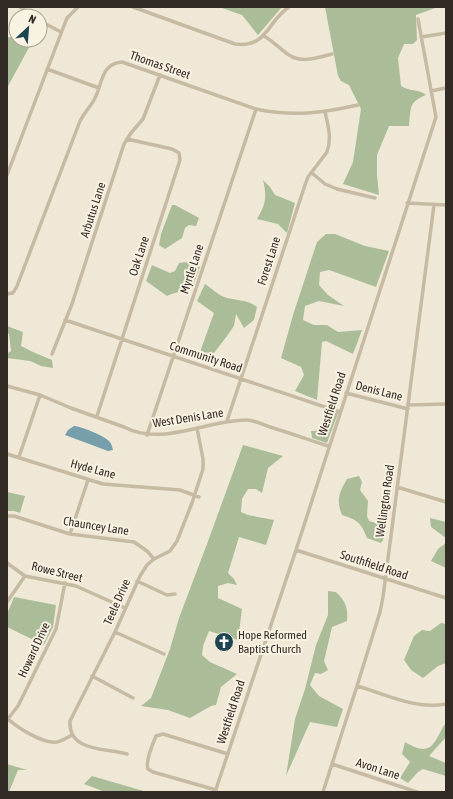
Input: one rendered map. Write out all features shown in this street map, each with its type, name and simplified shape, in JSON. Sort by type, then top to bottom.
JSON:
[{"type":"street","points":[[7,176],[61,32],[67,18],[78,7]]},
{"type":"street","points":[[133,7],[236,44],[248,44],[264,36],[284,10],[289,7]]},
{"type":"street","name":"Westfield Road","points":[[216,791],[296,550],[328,446],[436,117],[418,19]]},
{"type":"street","points":[[48,25],[61,32]]},
{"type":"street","points":[[421,37],[446,33]]},
{"type":"street","points":[[264,36],[290,56],[300,59],[332,54]]},
{"type":"street","name":"Thomas Street","points":[[7,294],[13,293],[18,286],[80,121],[94,101],[105,72],[112,64],[122,62],[256,109],[284,114],[309,114],[358,105]]},
{"type":"street","points":[[48,69],[99,88]]},
{"type":"street","name":"Arbutus Lane","points":[[52,354],[75,296],[124,144],[143,119],[160,75]]},
{"type":"street","points":[[431,91],[446,88]]},
{"type":"street","name":"Myrtle Lane","points":[[147,435],[256,109]]},
{"type":"street","name":"Forest Lane","points":[[227,421],[305,185],[308,178],[329,147],[329,135],[325,112]]},
{"type":"street","name":"Oak Lane","points":[[97,416],[180,160],[179,153],[172,149],[127,139]]},
{"type":"street","points":[[312,173],[325,184],[337,189],[375,198]]},
{"type":"street","points":[[407,203],[446,205]]},
{"type":"street","name":"Wellington Road","points":[[323,792],[380,612],[383,597],[434,205]]},
{"type":"street","name":"Community Road","points":[[65,320],[340,412]]},
{"type":"street","name":"West Denis Lane","points":[[7,386],[40,395],[147,435],[160,435],[227,421],[248,420],[328,446]]},
{"type":"street","name":"Denis Lane","points":[[346,393],[408,407],[446,404]]},
{"type":"street","points":[[19,457],[40,395]]},
{"type":"street","name":"Teele Drive","points":[[72,735],[70,726],[71,717],[115,632],[137,582],[143,571],[154,559],[170,551],[174,547],[181,533],[203,469],[203,459],[196,428]]},
{"type":"street","name":"Hyde Lane","points":[[7,454],[103,484],[180,490],[199,497]]},
{"type":"street","points":[[70,534],[88,480]]},
{"type":"street","points":[[397,487],[446,502]]},
{"type":"street","name":"Chauncey Lane","points":[[7,516],[14,516],[70,534],[134,542],[143,548],[154,559]]},
{"type":"street","name":"Southfield Road","points":[[296,550],[446,598]]},
{"type":"street","name":"Rowe Street","points":[[7,563],[25,576],[76,586],[125,608]]},
{"type":"street","points":[[7,602],[25,576]]},
{"type":"street","points":[[137,582],[167,595],[175,594]]},
{"type":"street","name":"Howard Drive","points":[[8,720],[18,706],[56,629],[65,583]]},
{"type":"street","points":[[115,632],[164,654]]},
{"type":"street","points":[[92,676],[132,698]]},
{"type":"street","points":[[357,686],[418,705],[433,706],[446,704]]},
{"type":"street","points":[[8,720],[20,729],[47,741],[58,742],[72,735],[80,743],[88,747],[127,754]]},
{"type":"street","points":[[216,791],[153,772],[148,769],[146,764],[158,734],[163,734],[228,754]]},
{"type":"street","name":"Avon Lane","points":[[332,764],[417,792]]},
{"type":"green space","points":[[219,7],[282,7],[258,35],[242,15]]},
{"type":"green space","points":[[325,7],[438,7],[416,15],[417,40],[413,44],[404,44],[398,58],[401,86],[407,89],[420,91],[426,95],[413,103],[409,126],[389,126],[377,155],[379,195],[343,184],[353,162],[361,109],[349,85],[341,81],[338,76]]},
{"type":"green space","points":[[7,37],[8,48],[29,48],[7,88]]},
{"type":"green space","points":[[263,180],[275,195],[295,203],[287,233],[278,224],[257,219],[265,200]]},
{"type":"green space","points":[[172,205],[175,205],[199,218],[196,226],[189,225],[185,228],[182,238],[165,249],[159,245],[161,234]]},
{"type":"green space","points":[[326,234],[335,234],[365,246],[389,251],[376,287],[329,270],[320,272],[319,285],[328,295],[344,306],[319,301],[305,306],[303,320],[314,325],[327,325],[338,332],[362,330],[353,354],[326,341],[322,342],[317,400],[295,391],[304,375],[301,367],[281,358],[293,315],[317,242]]},
{"type":"green space","points":[[185,262],[200,267],[192,286],[187,289],[167,296],[146,281],[152,265],[170,273],[175,271],[179,263]]},
{"type":"green space","points":[[205,284],[216,293],[224,297],[245,301],[257,307],[254,320],[244,328],[236,314],[234,326],[227,336],[214,353],[202,361],[201,349],[214,313],[197,301]]},
{"type":"green space","points":[[7,326],[23,332],[21,346],[52,360],[53,368],[41,366],[30,361],[7,358],[7,354],[11,351]]},
{"type":"green space","points":[[328,413],[338,413],[327,443],[312,438],[311,431],[325,427]]},
{"type":"green space","points":[[243,445],[283,456],[268,468],[262,493],[256,489],[248,489],[242,499],[241,512],[248,515],[274,520],[266,545],[239,537],[228,573],[237,585],[228,583],[218,586],[218,598],[242,609],[238,640],[209,631],[203,646],[202,655],[210,662],[237,674],[221,687],[216,705],[211,706],[190,718],[168,710],[141,706],[151,698]]},
{"type":"green space","points":[[359,476],[362,482],[360,490],[368,501],[367,516],[369,521],[386,526],[384,538],[381,543],[367,538],[361,525],[342,515],[340,510],[339,497],[347,479]]},
{"type":"green space","points":[[7,492],[25,496],[20,513],[7,511]]},
{"type":"green space","points":[[430,518],[446,522],[446,538],[431,527]]},
{"type":"green space","points":[[446,543],[446,568],[431,561],[438,549]]},
{"type":"green space","points":[[328,591],[336,592],[344,602],[347,608],[347,621],[332,627],[324,661],[328,670],[321,674],[315,673],[310,685],[319,696],[343,709],[337,727],[310,722],[286,776],[295,719],[305,689],[316,645],[328,615]]},
{"type":"green space","points":[[14,597],[56,605],[53,627],[44,645],[7,627],[7,614]]},
{"type":"green space","points":[[441,623],[446,624],[446,663],[438,666],[423,678],[411,670],[404,660],[414,636],[422,630],[430,631]]},
{"type":"green space","points":[[444,725],[446,725],[446,737],[429,756],[446,763],[446,776],[423,769],[418,772],[408,783],[400,778],[410,762],[402,754],[405,742],[420,749],[430,747],[437,739]]},
{"type":"green space","points":[[7,764],[27,770],[18,770],[9,792],[7,792]]},
{"type":"green space","points":[[92,776],[147,792],[105,792],[84,784]]},
{"type":"water","points":[[74,426],[87,429],[98,434],[111,443],[113,450],[108,451],[65,435],[68,430]]},
{"type":"place","name":"Hope Reformed Baptist Church","points":[[224,642]]}]
